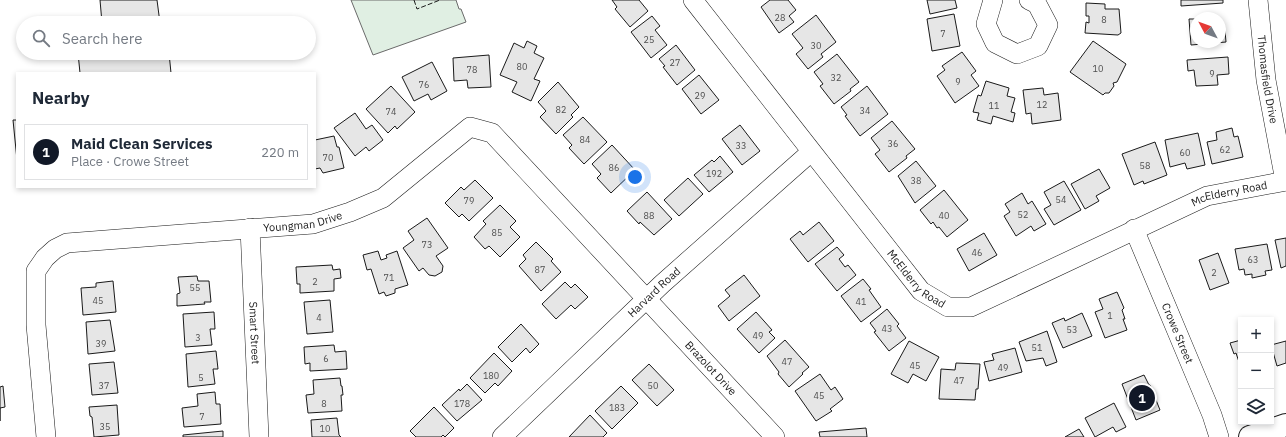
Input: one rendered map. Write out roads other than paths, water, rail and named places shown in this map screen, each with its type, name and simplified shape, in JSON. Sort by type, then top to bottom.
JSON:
[{"type":"main road","points":[[1250,437],[1286,424]]},
{"type":"street","name":"McElderry Road","points":[[693,0],[921,290],[948,307],[971,307],[1134,229],[1207,196],[1285,181]]},
{"type":"street","points":[[993,0],[986,24],[994,43],[1017,54],[1038,46],[1048,25],[1037,4],[1029,0]]},
{"type":"street","name":"Thomasfield Drive","points":[[1258,0],[1266,80],[1285,181]]},
{"type":"street","name":"Youngman Drive","points":[[46,437],[36,325],[36,271],[45,258],[55,249],[68,243],[313,224],[350,212],[383,198],[470,127],[492,133],[648,298]]},
{"type":"street","name":"Harvard Road","points":[[502,437],[648,298],[811,152]]},
{"type":"street","name":"Smart Street","points":[[250,228],[259,437]]},
{"type":"street","name":"Crowe Street","points":[[1134,229],[1212,415],[1219,437]]},
{"type":"street","name":"Brazolot Drive","points":[[648,298],[775,437]]},
{"type":"place","name":"Maid Clean Services","points":[[1142,398]]}]
